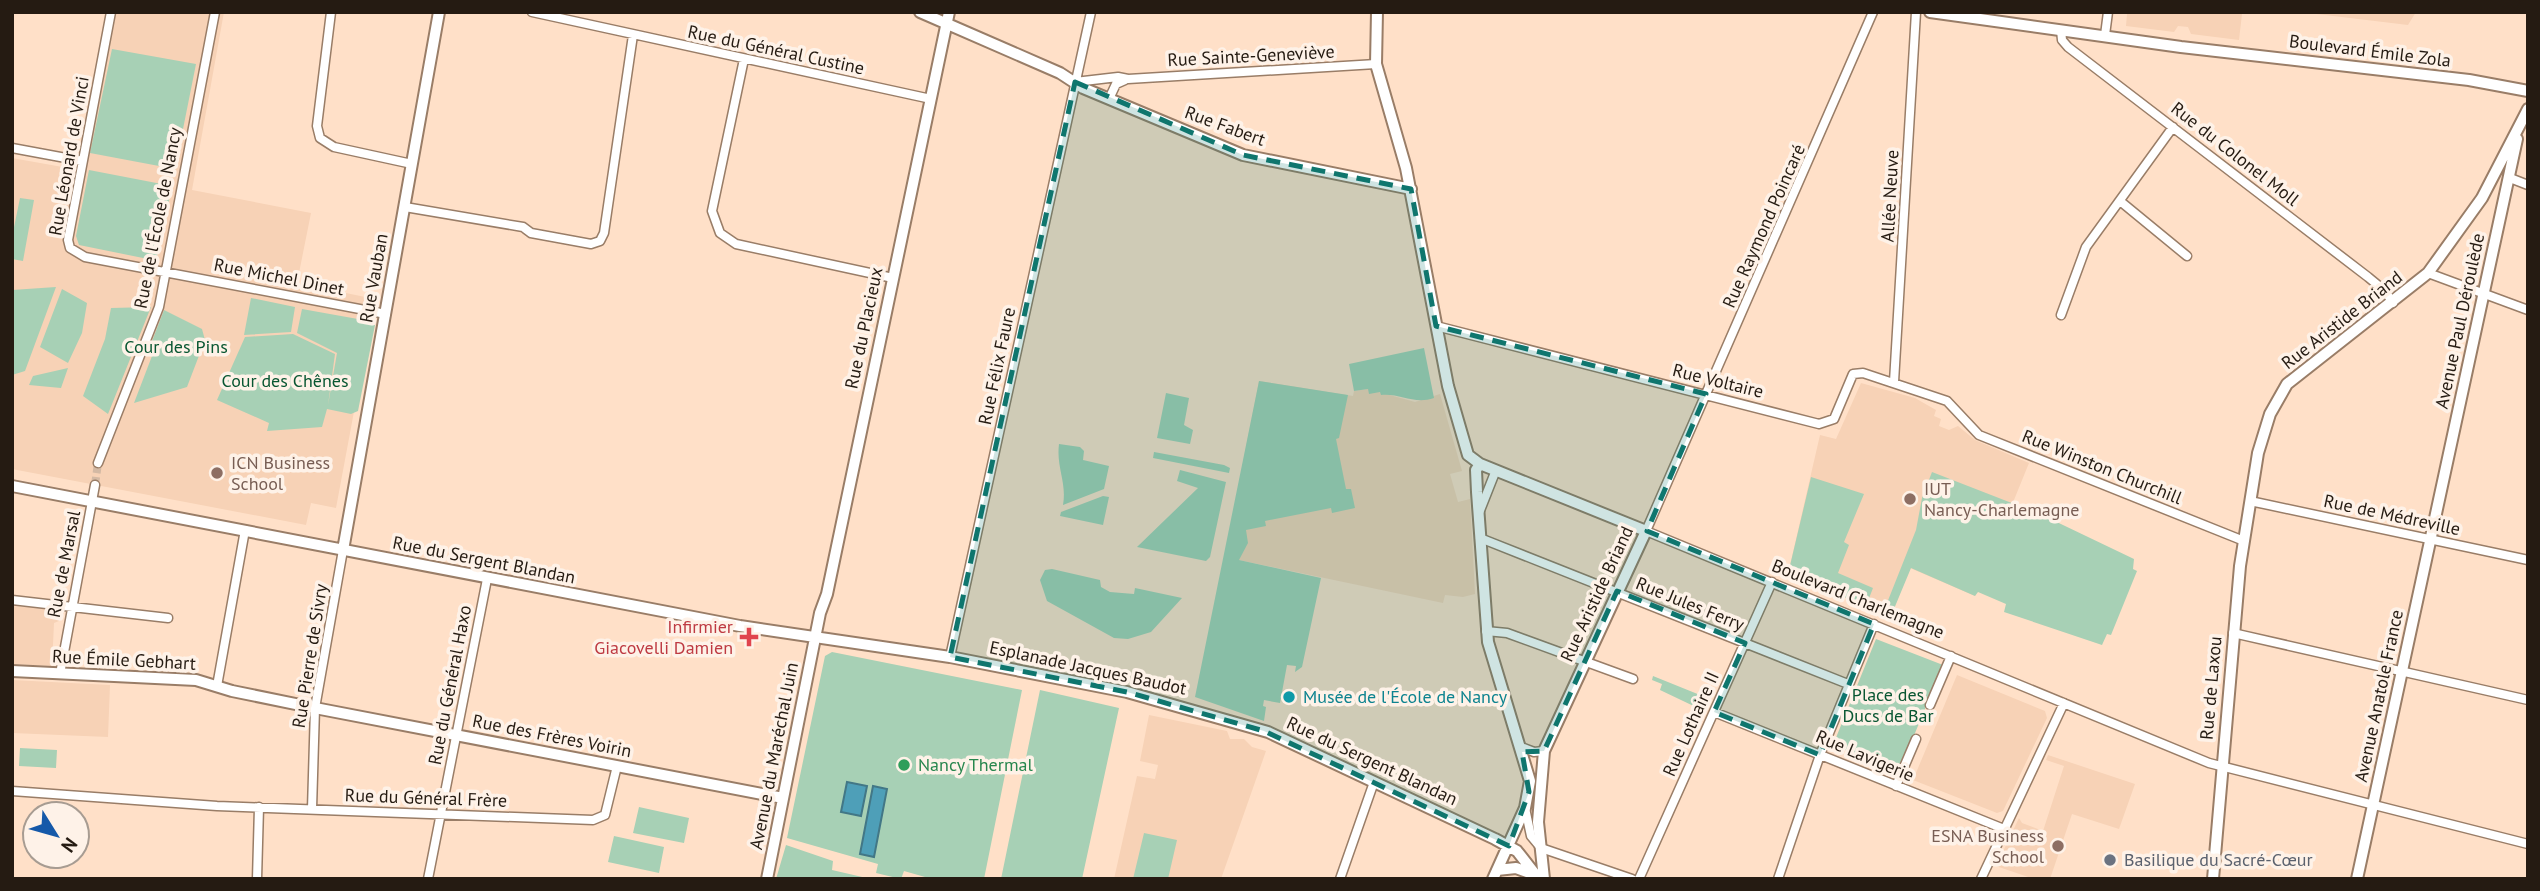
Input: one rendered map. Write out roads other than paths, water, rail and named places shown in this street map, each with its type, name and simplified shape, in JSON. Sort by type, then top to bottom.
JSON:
[{"type":"street","name":"Rue Léonard de Vinci","points":[[111,12],[68,240],[70,248],[85,257],[166,272]]},
{"type":"street","name":"Rue de l'École de Nancy","points":[[98,463],[159,307],[215,12]]},
{"type":"street","points":[[331,12],[317,126],[320,138],[334,147],[412,164]]},
{"type":"street","name":"Rue Vauban","points":[[342,550],[439,12]]},
{"type":"street","name":"Rue du Général Custine","points":[[531,12],[931,99]]},
{"type":"street","name":"Rue Fabert","points":[[920,12],[948,18],[1109,99],[1243,155],[1411,190]]},
{"type":"street","name":"Rue Félix Faure","points":[[950,657],[1091,12]]},
{"type":"street","points":[[1377,12],[1376,64],[1411,190],[1448,386],[1468,455],[1480,464],[1476,470],[1486,631],[1530,781],[1525,808],[1495,874]]},
{"type":"street","name":"Rue Raymond Poincaré","points":[[1681,451],[1873,12]]},
{"type":"street","name":"Allée Neuve","points":[[1894,382],[1916,12]]},
{"type":"street","name":"Boulevard Émile Zola","points":[[1930,12],[1999,16],[2061,30],[2142,39],[2182,40],[2207,48],[2482,82],[2528,91]]},
{"type":"street","points":[[2105,35],[2108,12]]},
{"type":"street","name":"Rue du Placieux","points":[[815,639],[948,18]]},
{"type":"street","name":"Rue du Colonel Moll","points":[[2061,30],[2062,40],[2068,47],[2376,284],[2393,303]]},
{"type":"street","points":[[405,207],[523,227],[531,233],[598,243],[604,233],[633,35]]},
{"type":"street","points":[[744,59],[712,211],[720,233],[742,246],[892,278]]},
{"type":"street","name":"Rue Sainte-Geneviève","points":[[1074,82],[1118,77],[1128,79],[1376,64]]},
{"type":"street","points":[[1109,99],[1116,84],[1128,79]]},
{"type":"street","name":"Avenue Paul Déroulède","points":[[2490,183],[2528,109]]},
{"type":"street","points":[[2061,315],[2086,247],[2173,127]]},
{"type":"street","name":"Avenue Paul Déroulède","points":[[2435,521],[2519,130]]},
{"type":"street","points":[[12,148],[82,161]]},
{"type":"street","points":[[2490,183],[2510,178],[2528,185]]},
{"type":"street","name":"Rue Aristide Briand","points":[[2250,502],[2266,427],[2284,388],[2428,273],[2472,214],[2490,183]]},
{"type":"street","points":[[2120,201],[2188,256]]},
{"type":"street","name":"Rue Michel Dinet","points":[[166,272],[386,314]]},
{"type":"street","points":[[2428,273],[2528,310]]},
{"type":"street","name":"Rue Voltaire","points":[[1436,326],[1826,424],[1833,419],[1853,374],[1863,373],[1894,382],[1943,399],[1958,410]]},
{"type":"street","name":"Rue Winston Churchill","points":[[1958,410],[1979,435],[2244,541]]},
{"type":"street","name":"Rue Aristide Briand","points":[[1540,878],[1538,816],[1544,751],[1681,451]]},
{"type":"street","name":"Boulevard Charlemagne","points":[[1480,464],[2222,767],[2528,844]]},
{"type":"street","points":[[1479,513],[1496,470]]},
{"type":"street","name":"Rue du Sergent Blandan","points":[[12,486],[93,493],[245,530],[487,579],[815,639],[950,657]]},
{"type":"street","name":"Rue de Marsal","points":[[60,674],[93,493]]},
{"type":"street","name":"Rue de Médreville","points":[[2250,502],[2528,559]]},
{"type":"street","name":"Rue de Laxou","points":[[2213,879],[2233,633],[2250,502]]},
{"type":"street","name":"Avenue Anatole France","points":[[2357,879],[2435,521]]},
{"type":"street","points":[[217,686],[245,530]]},
{"type":"street","name":"Rue Jules Ferry","points":[[1480,538],[1849,684]]},
{"type":"street","name":"Rue Pierre de Sivry","points":[[312,810],[314,708],[342,550]]},
{"type":"street","name":"Rue du Général Haxo","points":[[428,879],[487,579]]},
{"type":"street","name":"Rue Lothaire II","points":[[1640,879],[1772,582]]},
{"type":"street","points":[[12,600],[168,618]]},
{"type":"street","points":[[1778,879],[1820,755],[1874,624]]},
{"type":"street","points":[[1486,631],[1507,633],[1633,679]]},
{"type":"street","points":[[2233,633],[2528,700]]},
{"type":"street","name":"Avenue du Maréchal Juin","points":[[767,879],[815,639]]},
{"type":"street","points":[[1930,705],[1951,656]]},
{"type":"street","name":"Esplanade Jacques Baudot","points":[[950,657],[1078,681],[1217,715]]},
{"type":"street","name":"Rue Émile Gebhart","points":[[12,671],[196,680],[314,708]]},
{"type":"street","points":[[1981,879],[2064,703]]},
{"type":"street","name":"Rue des Frères Voirin","points":[[314,708],[783,798]]},
{"type":"street","name":"Rue Lavigerie","points":[[1714,712],[2004,830]]},
{"type":"street","name":"Rue du Sergent Blandan","points":[[1217,715],[1276,735],[1509,846]]},
{"type":"street","points":[[1896,786],[1916,739]]},
{"type":"street","points":[[1521,747],[1534,752],[1544,751]]},
{"type":"street","name":"Rue du Général Frère","points":[[12,794],[312,810],[600,818],[607,810],[617,766]]},
{"type":"street","points":[[1340,879],[1374,782]]},
{"type":"street","points":[[257,879],[259,807]]},
{"type":"street","points":[[1525,808],[1531,836],[1541,848],[1632,879]]},
{"type":"street","points":[[1509,846],[1522,855],[1540,878]]},
{"type":"street","points":[[1495,874],[1516,868],[1540,878]]},
{"type":"water","points":[[847,782],[867,786],[861,816],[841,812]]},
{"type":"water","points":[[873,786],[887,789],[874,857],[860,854]]},
{"type":"tunnel","points":[[95,485],[98,463]]},
{"type":"place","name":"ICN Business School","points":[[217,473]]},
{"type":"place","name":"IUT Nancy-Charlemagne","points":[[1910,499]]},
{"type":"place","name":"Infirmier Giacovelli Damien","points":[[749,637]]},
{"type":"place","name":"Musée de l'École de Nancy","points":[[1289,697]]},
{"type":"place","name":"Nancy Thermal","points":[[904,765]]},
{"type":"place","name":"ESNA Business School","points":[[2058,846]]},
{"type":"place","name":"Basilique du Sacré-Cœur","points":[[2110,860]]},
{"type":"park label","name":"Cour des Pins","points":[[176,347]]},
{"type":"park label","name":"Cour des Chênes","points":[[285,381]]},
{"type":"park label","name":"Place des Ducs de Bar","points":[[1888,705]]}]
